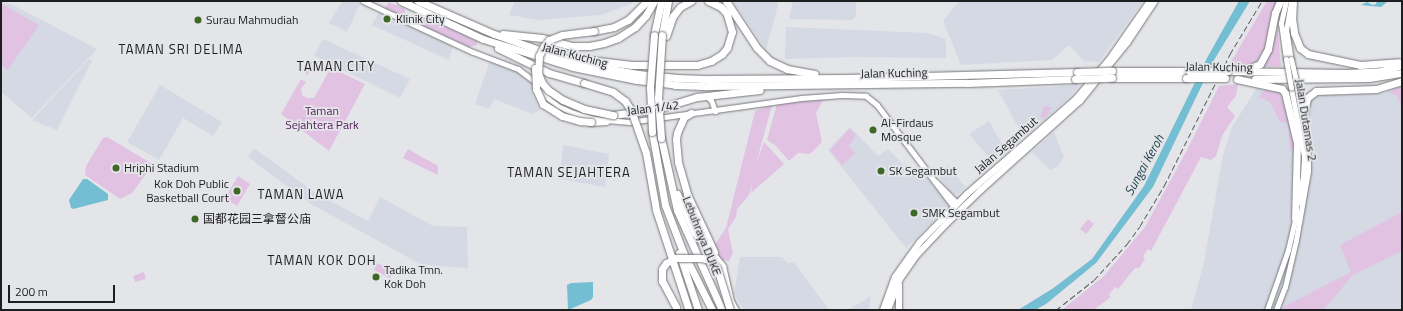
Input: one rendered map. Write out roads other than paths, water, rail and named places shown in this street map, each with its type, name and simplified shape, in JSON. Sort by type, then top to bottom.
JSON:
[{"type":"highway","name":"Jalan Kuching","points":[[401,1],[483,39],[550,61],[595,73],[675,85],[812,85],[1112,75],[1227,75],[1240,71],[1346,73],[1381,71],[1402,63]]},
{"type":"highway","name":"Jalan Kuching","points":[[418,1],[481,29],[555,55],[598,67],[677,78],[1076,76]]},
{"type":"highway","points":[[606,121],[580,121],[562,116],[549,109],[539,97],[534,82],[535,64],[539,53],[544,46],[558,36],[604,30],[628,20],[647,1]]},
{"type":"highway","points":[[481,29],[512,36],[546,39],[572,46],[589,46],[612,40],[635,27],[646,15],[654,1]]},
{"type":"highway","name":"Lebuhraya DUKE","points":[[660,1],[661,35],[659,105],[661,138],[667,169],[680,208],[722,310]]},
{"type":"highway","name":"Lebuhraya DUKE","points":[[668,1],[661,35],[650,111],[652,132],[665,205],[683,252],[712,310]]},
{"type":"highway","points":[[661,35],[680,7],[691,1]]},
{"type":"highway","points":[[555,55],[632,65],[688,65],[711,62],[722,54],[727,48],[732,32],[727,14],[721,7],[708,1]]},
{"type":"highway","points":[[726,1],[758,48],[776,65],[796,72],[848,78]]},
{"type":"highway","points":[[1240,71],[1255,67],[1264,58],[1268,49],[1275,13],[1280,1]]},
{"type":"highway","points":[[1290,1],[1294,33],[1300,48],[1308,54],[1360,65],[1402,63]]},
{"type":"highway","points":[[457,28],[482,42],[544,71],[613,92],[625,101],[631,110],[646,154],[656,210],[688,309]]},
{"type":"highway","points":[[544,46],[537,67],[540,78],[548,90],[563,100],[579,107],[613,115],[658,109],[682,101],[706,96],[812,85]]},
{"type":"highway","name":"Jalan Kuching","points":[[1227,75],[1237,79],[1369,78],[1402,73]]},
{"type":"highway","points":[[1237,79],[1278,87],[1285,93],[1297,143],[1295,218]]},
{"type":"highway","points":[[1303,117],[1307,98],[1316,91],[1376,89],[1402,81]]},
{"type":"highway","points":[[691,113],[684,117],[677,133],[676,140],[678,162],[690,200],[723,270],[730,301],[735,310]]},
{"type":"highway","points":[[665,205],[669,223],[698,310]]},
{"type":"highway","points":[[680,208],[694,233],[717,258]]},
{"type":"highway","points":[[678,310],[662,281],[661,274],[662,269],[671,260],[688,257],[701,258],[714,263],[720,275],[730,310]]},
{"type":"main road","name":"Jalan Segambut","points":[[883,310],[891,285],[901,267],[920,242],[955,205],[1076,99],[1109,60],[1150,1]]},
{"type":"main road","name":"Jalan Segambut","points":[[888,310],[900,279],[916,256],[947,222],[981,190],[1085,97],[1128,43],[1155,1]]},
{"type":"main road","points":[[947,222],[955,205],[981,190]]},
{"type":"main road","points":[[898,310],[900,279]]},
{"type":"main road","points":[[888,310],[892,305],[896,306],[898,310]]},
{"type":"street","name":"Jalan 1/42","points":[[363,1],[474,52],[518,69],[535,82],[548,98],[565,110],[606,121],[629,122],[801,98],[848,95],[866,96],[877,105],[936,181],[938,187],[955,205]]},
{"type":"street","name":"Jalan Dutamas 2","points":[[1267,310],[1288,250],[1303,176],[1304,156],[1294,87],[1282,28],[1282,15],[1290,1]]},
{"type":"street","name":"Jalan Dutamas 2","points":[[1289,59],[1286,30],[1290,1]]},
{"type":"street","name":"Jalan Dutamas 2","points":[[1276,310],[1285,287],[1304,204],[1308,156],[1303,117],[1294,87]]},
{"type":"street","points":[[713,103],[714,99],[718,95]]},
{"type":"street","points":[[706,96],[713,103],[715,111]]},
{"type":"water","points":[[1239,1],[1250,1],[1214,60],[1153,187],[1096,263],[1046,304],[1035,310],[1018,310],[1052,289],[1092,259],[1144,186],[1207,58]]},
{"type":"water","points":[[1377,1],[1387,2],[1381,7],[1361,5],[1367,2],[1373,5],[1376,4]]},
{"type":"water","points":[[83,179],[87,179],[108,194],[108,200],[73,209],[71,208],[69,200]]},
{"type":"water","points":[[593,282],[593,297],[591,300],[568,310],[567,285],[571,283]]},
{"type":"railway","points":[[1056,310],[1094,280],[1127,244],[1140,226],[1164,186],[1230,54],[1262,1]]},
{"type":"place","name":"Klinik City","points":[[387,19]]},
{"type":"place","name":"Surau Mahmudiah","points":[[198,20]]},
{"type":"place","name":"Al-Firdaus Mosque","points":[[873,130]]},
{"type":"place","name":"Hriphi Stadium","points":[[116,168]]},
{"type":"place","name":"SK Segambut","points":[[881,171]]},
{"type":"place","name":"Kok Doh Public Basketball Court","points":[[237,191]]},
{"type":"place","name":"SMK Segambut","points":[[914,213]]},
{"type":"place","name":"国都花园三拿督公庙","points":[[195,219]]},
{"type":"place","name":"Tadika Tmn. Kok Doh","points":[[376,277]]},
{"type":"district","name":"TAMAN SRI DELIMA","points":[[181,49]]},
{"type":"district","name":"TAMAN CITY","points":[[336,66]]},
{"type":"district","name":"TAMAN SEJAHTERA","points":[[569,172]]},
{"type":"district","name":"TAMAN LAWA","points":[[301,194]]},
{"type":"district","name":"TAMAN KOK DOH","points":[[322,260]]},
{"type":"park label","name":"Taman Sejahtera Park","points":[[322,118]]},
{"type":"water label","name":"Sungai Keroh","points":[[1144,165]]}]
